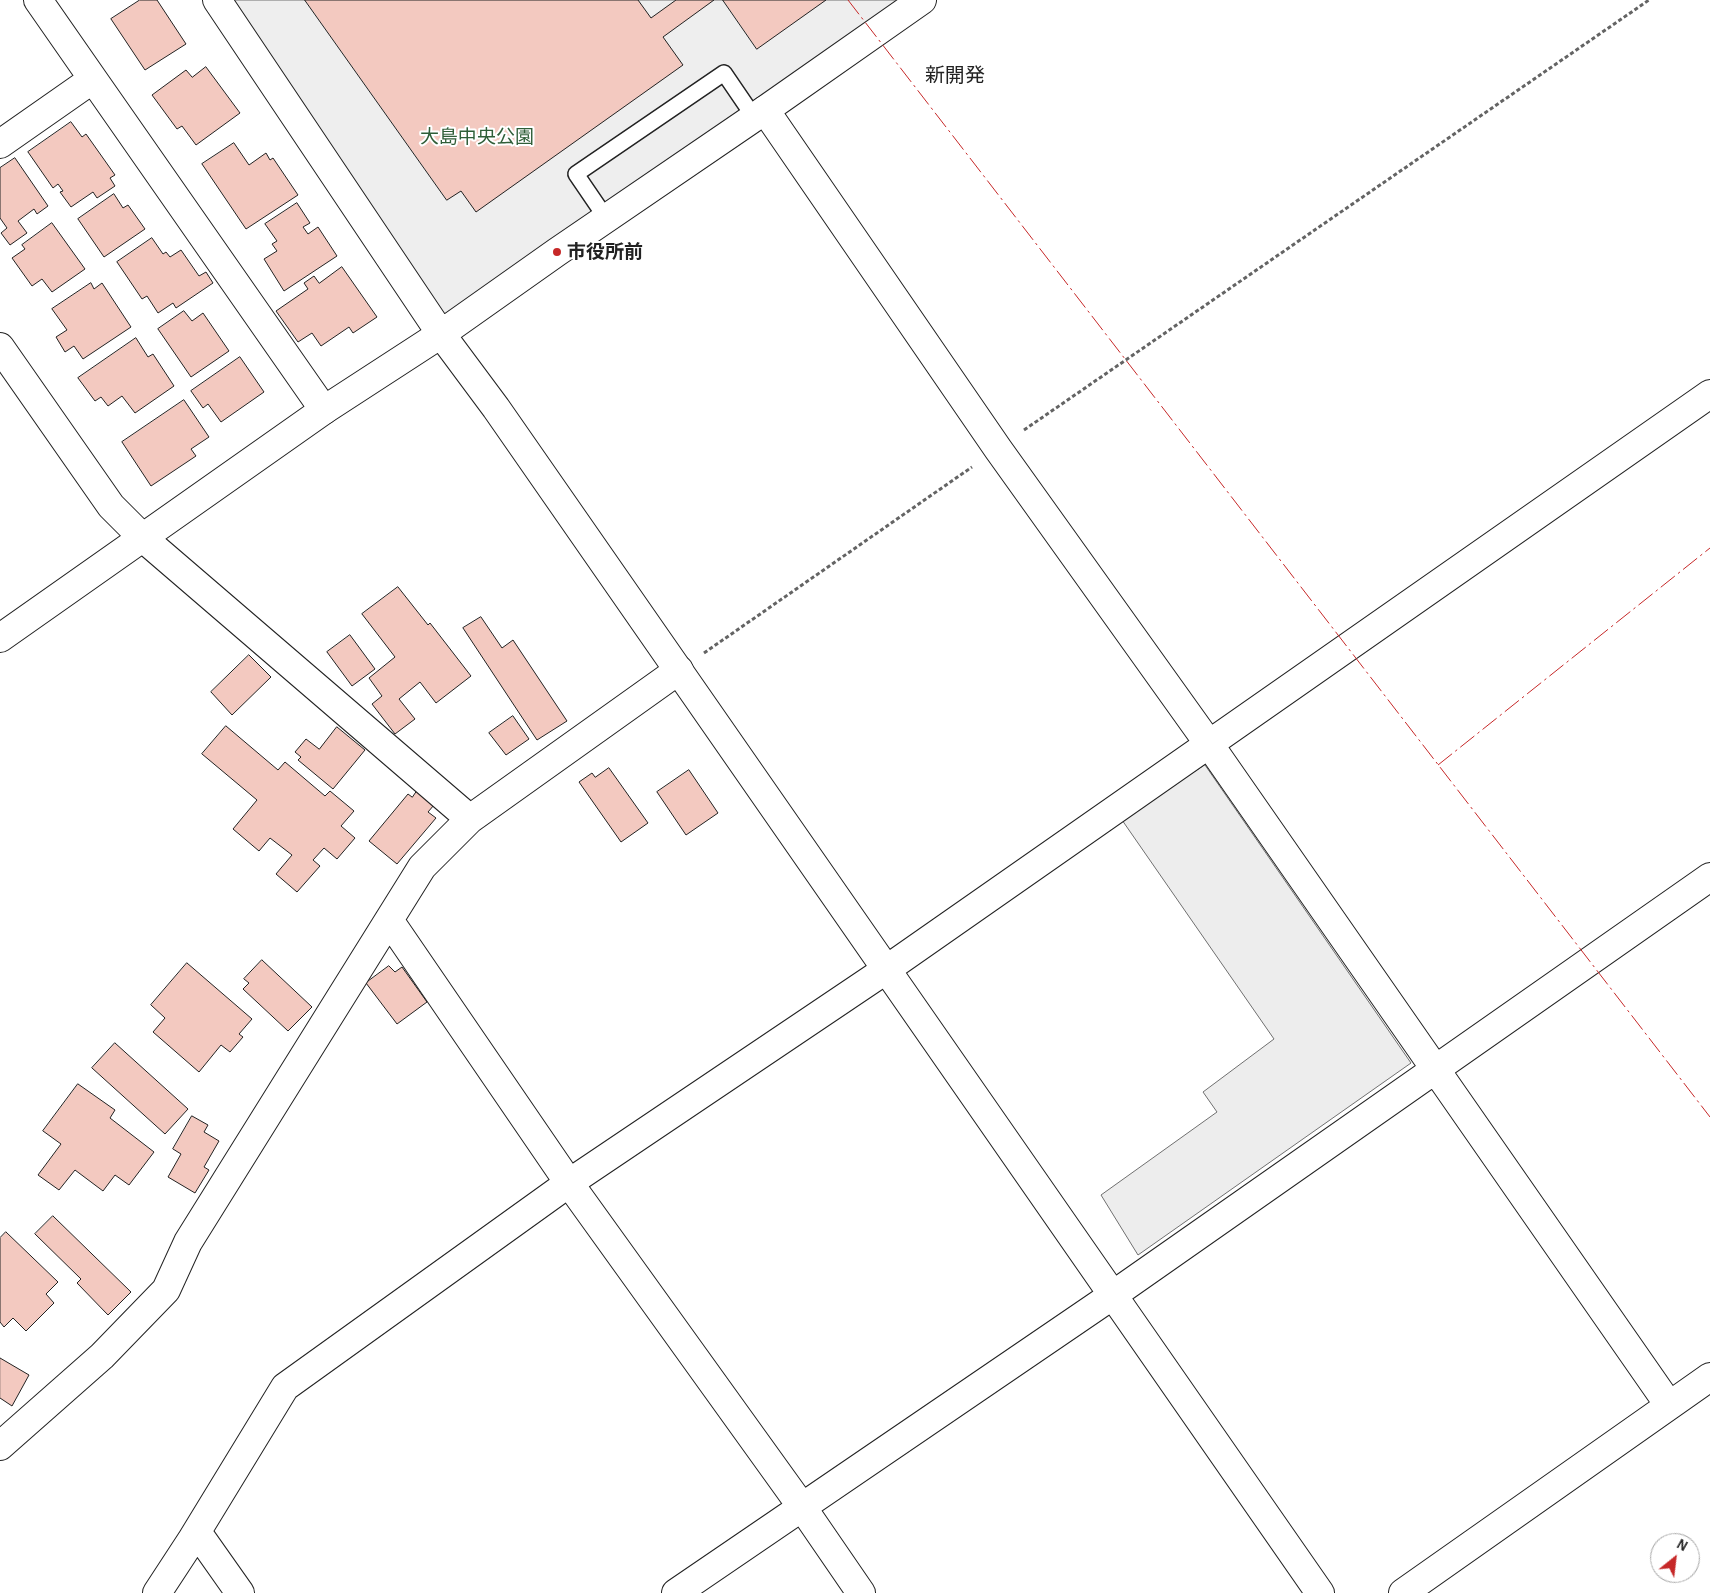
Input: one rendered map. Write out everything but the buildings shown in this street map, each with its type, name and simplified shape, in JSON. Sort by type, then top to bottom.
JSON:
[{"type":"street","points":[[38,0],[324,410]]},
{"type":"street","points":[[217,0],[441,334],[496,408],[679,670],[1320,1593]]},
{"type":"street","points":[[0,638],[324,410],[441,334],[922,0]]},
{"type":"street","points":[[0,144],[93,79]]},
{"type":"street","points":[[760,114],[1209,744],[1669,1405]]},
{"type":"street","points":[[0,346],[111,506],[144,538],[470,819]]},
{"type":"street","points":[[157,1593],[197,1532],[285,1387],[569,1183],[887,969],[1710,394]]},
{"type":"street","points":[[0,1446],[102,1356],[166,1290],[188,1242],[422,867],[470,819],[679,670]]},
{"type":"street","points":[[676,1593],[1113,1295],[1710,877]]},
{"type":"street","points":[[389,920],[569,1183],[862,1593]]},
{"type":"street","points":[[1403,1593],[1710,1377]]},
{"type":"street","points":[[197,1532],[240,1593]]},
{"type":"lane","points":[[606,218],[576,174],[724,73],[760,114]]},
{"type":"path","points":[[679,670],[1649,0]]},
{"type":"green space","name":"大島中央公園","points":[[217,0],[912,0],[443,326]]},
{"type":"shaded area","points":[[1205,765],[1411,1063],[1138,1255],[1101,1195],[1217,1112],[1203,1092],[1274,1039],[1122,820]]},
{"type":"power","points":[[848,0],[1710,1117]]},
{"type":"power","points":[[1438,765],[1710,548]]},
{"type":"place","name":"市役所前","points":[[557,252]]},
{"type":"district","name":"新開発","points":[[955,76]]}]
